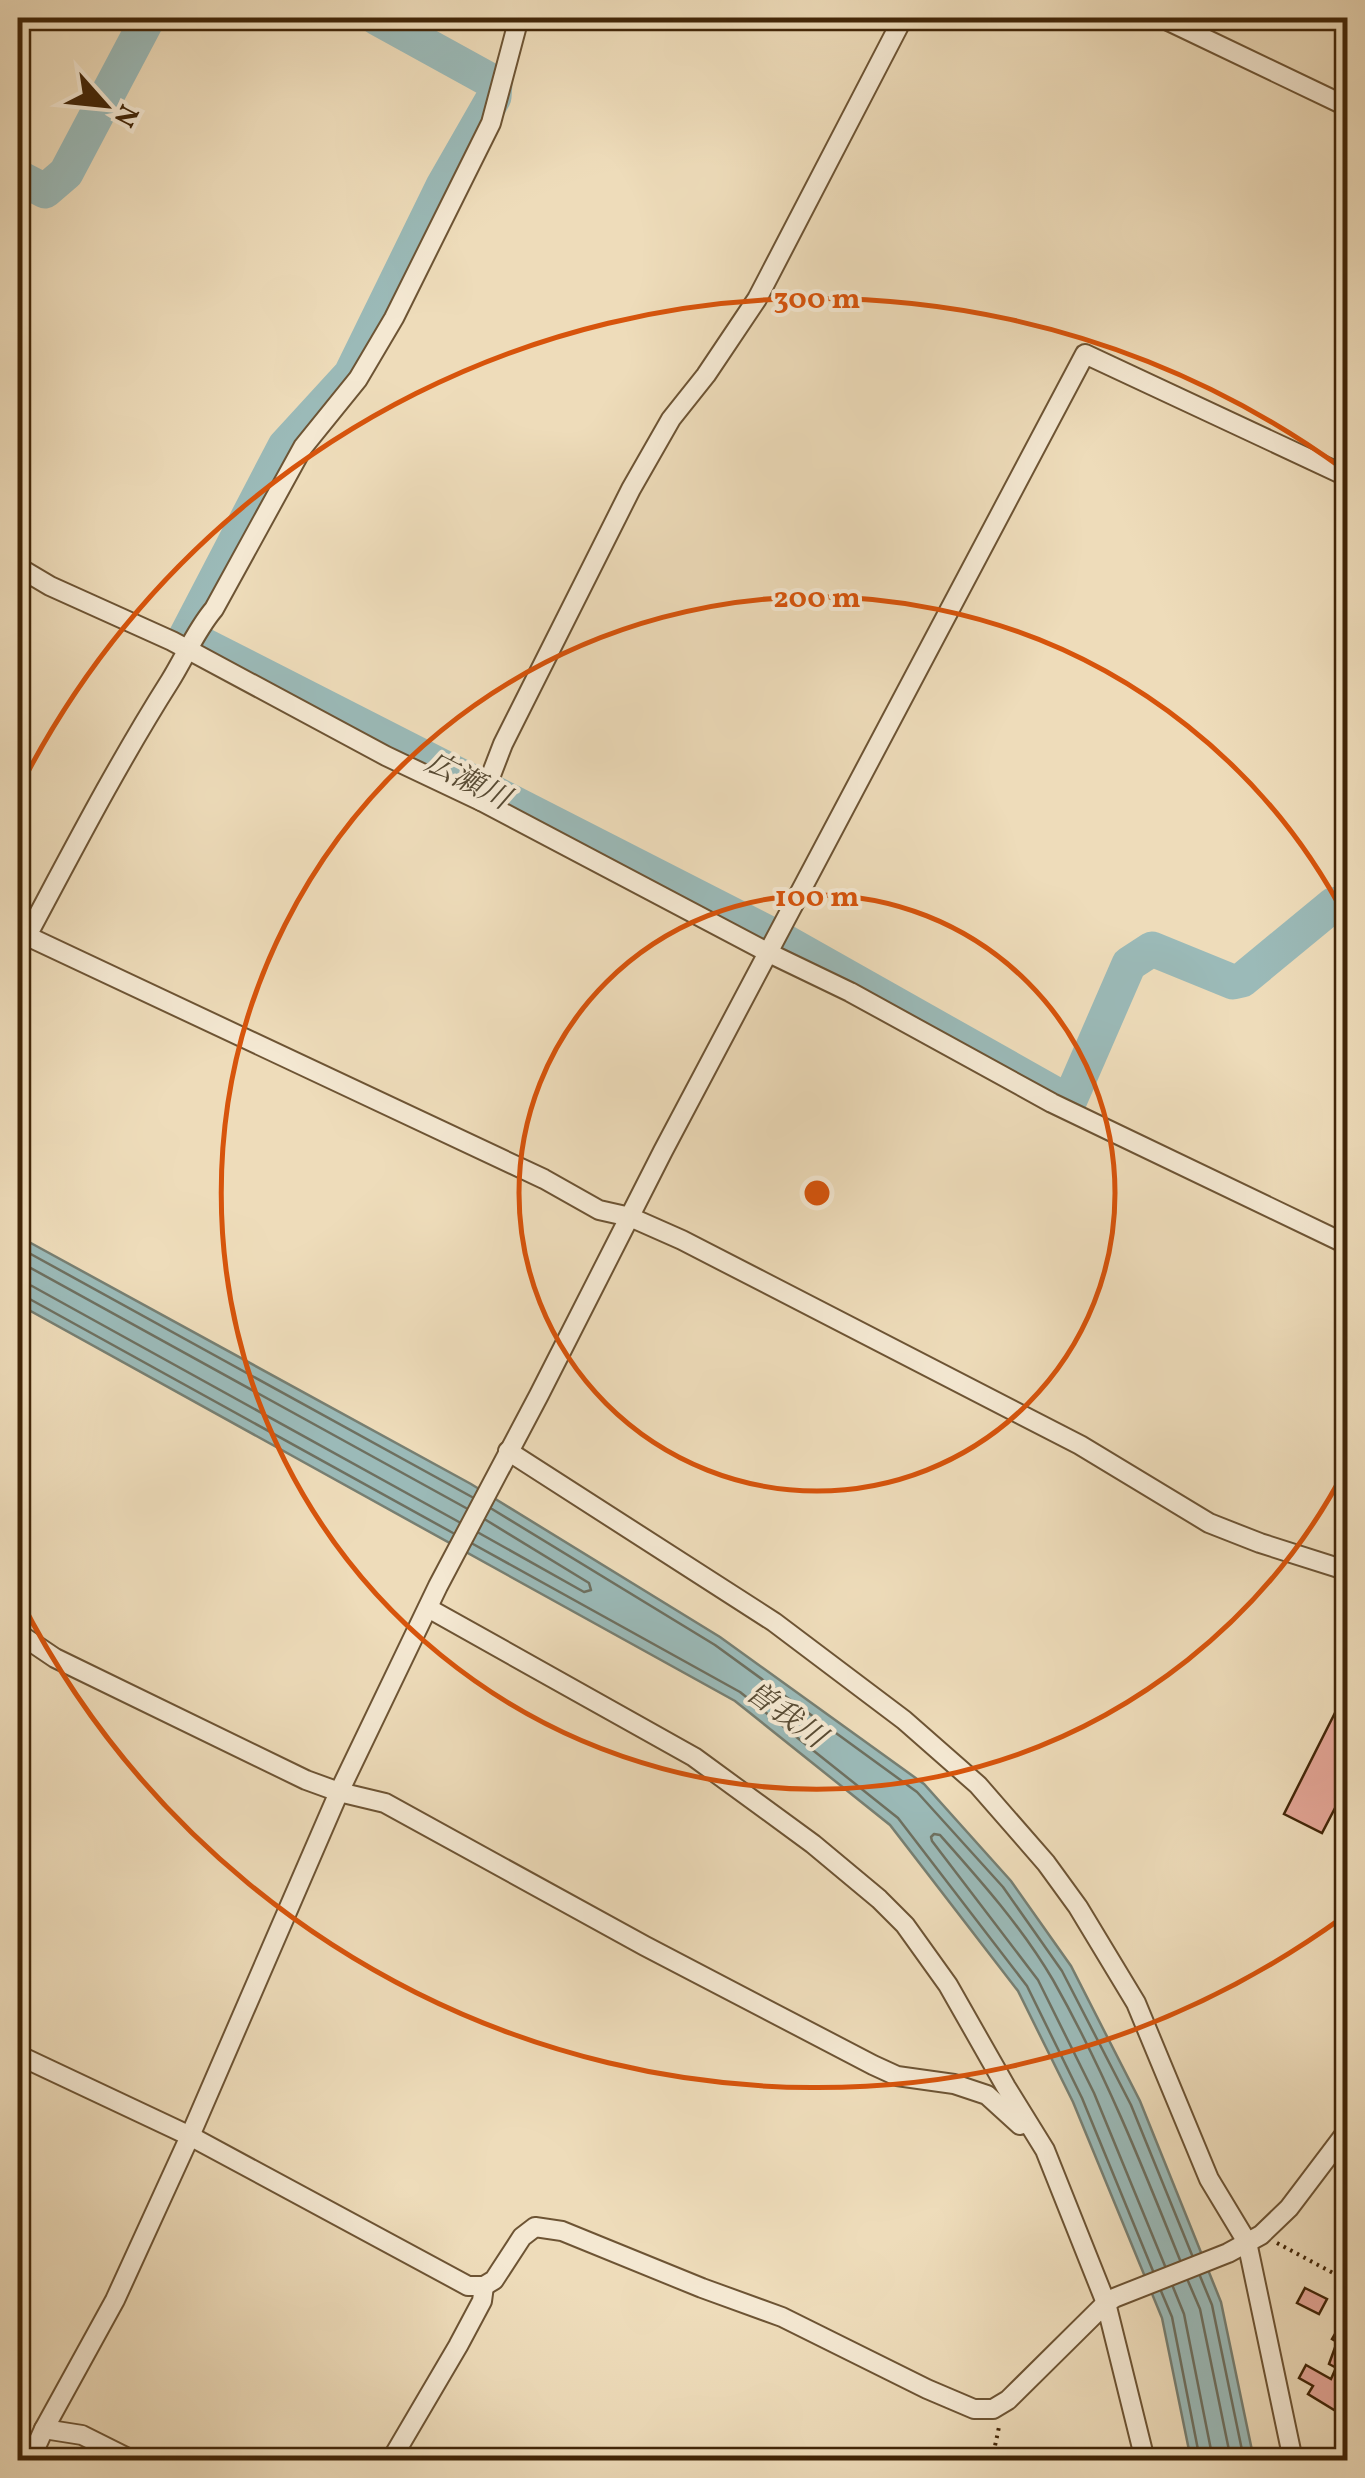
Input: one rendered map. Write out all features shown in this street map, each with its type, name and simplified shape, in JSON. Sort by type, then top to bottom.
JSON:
[{"type":"street","points":[[518,18],[491,123],[394,318],[358,379],[303,447],[26,936],[544,1179],[599,1210],[630,1217],[682,1240],[1080,1445],[1209,1523],[1348,1571]]},
{"type":"street","points":[[480,801],[504,744],[631,489],[671,419],[758,299],[904,18]]},
{"type":"street","points":[[1162,18],[1348,107]]},
{"type":"street","points":[[30,2460],[115,2300],[338,1792],[438,1586],[1084,354],[1348,477]]},
{"type":"street","points":[[18,567],[50,586],[172,642],[386,756],[850,992],[1052,1103],[1348,1246]]},
{"type":"street","points":[[508,1451],[774,1622],[904,1720],[978,1784],[1046,1864],[1078,1907],[1136,2003],[1209,2179],[1254,2239],[1293,2460]]},
{"type":"street","points":[[428,1608],[694,1756],[812,1844],[906,1925],[948,1985],[1045,2150],[1110,2300],[1145,2460]]},
{"type":"street","points":[[18,1633],[55,1658],[306,1780],[385,1804],[873,2065],[897,2076],[954,2084],[987,2095],[1045,2150]]},
{"type":"street","points":[[18,2056],[190,2136],[468,2286],[484,2286],[494,2280],[522,2237],[535,2226],[562,2231],[782,2317],[974,2409],[994,2409],[1008,2400],[1110,2300],[1254,2239],[1288,2208],[1348,2130]]},
{"type":"street","points":[[390,2460],[458,2346],[482,2301],[484,2286]]},
{"type":"street","points":[[44,2428],[82,2435],[132,2460]]},
{"type":"path","points":[[1254,2239],[1348,2281]]},
{"type":"path","points":[[992,2460],[1000,2423],[994,2409]]},
{"type":"water","name":"曽我川","points":[[18,1236],[471,1484],[720,1637],[924,1784],[1011,1881],[1071,1966],[1140,2101],[1221,2302],[1254,2460],[1191,2460],[1162,2318],[1073,2102],[1018,1991],[890,1825],[735,1701],[18,1304]]},
{"type":"building","points":[[1348,1687],[1348,1783],[1322,1833],[1284,1814]]},
{"type":"building","points":[[1305,2288],[1327,2299],[1319,2314],[1297,2303]]},
{"type":"building","points":[[1348,2323],[1348,2374],[1329,2364],[1337,2342],[1332,2339],[1339,2327],[1344,2330]]},
{"type":"building","points":[[1306,2365],[1331,2379],[1335,2370],[1348,2377],[1348,2409],[1344,2416],[1308,2394],[1313,2386],[1299,2378]]},
{"type":"waterway","name":"広瀬川","points":[[18,177],[45,191],[66,173],[148,18]]},
{"type":"waterway","name":"広瀬川","points":[[377,18],[495,83],[494,97],[443,186],[351,374],[285,446],[186,636],[782,940],[1069,1102],[1129,964],[1152,949],[1233,982],[1242,980],[1333,905],[1348,902]]}]
